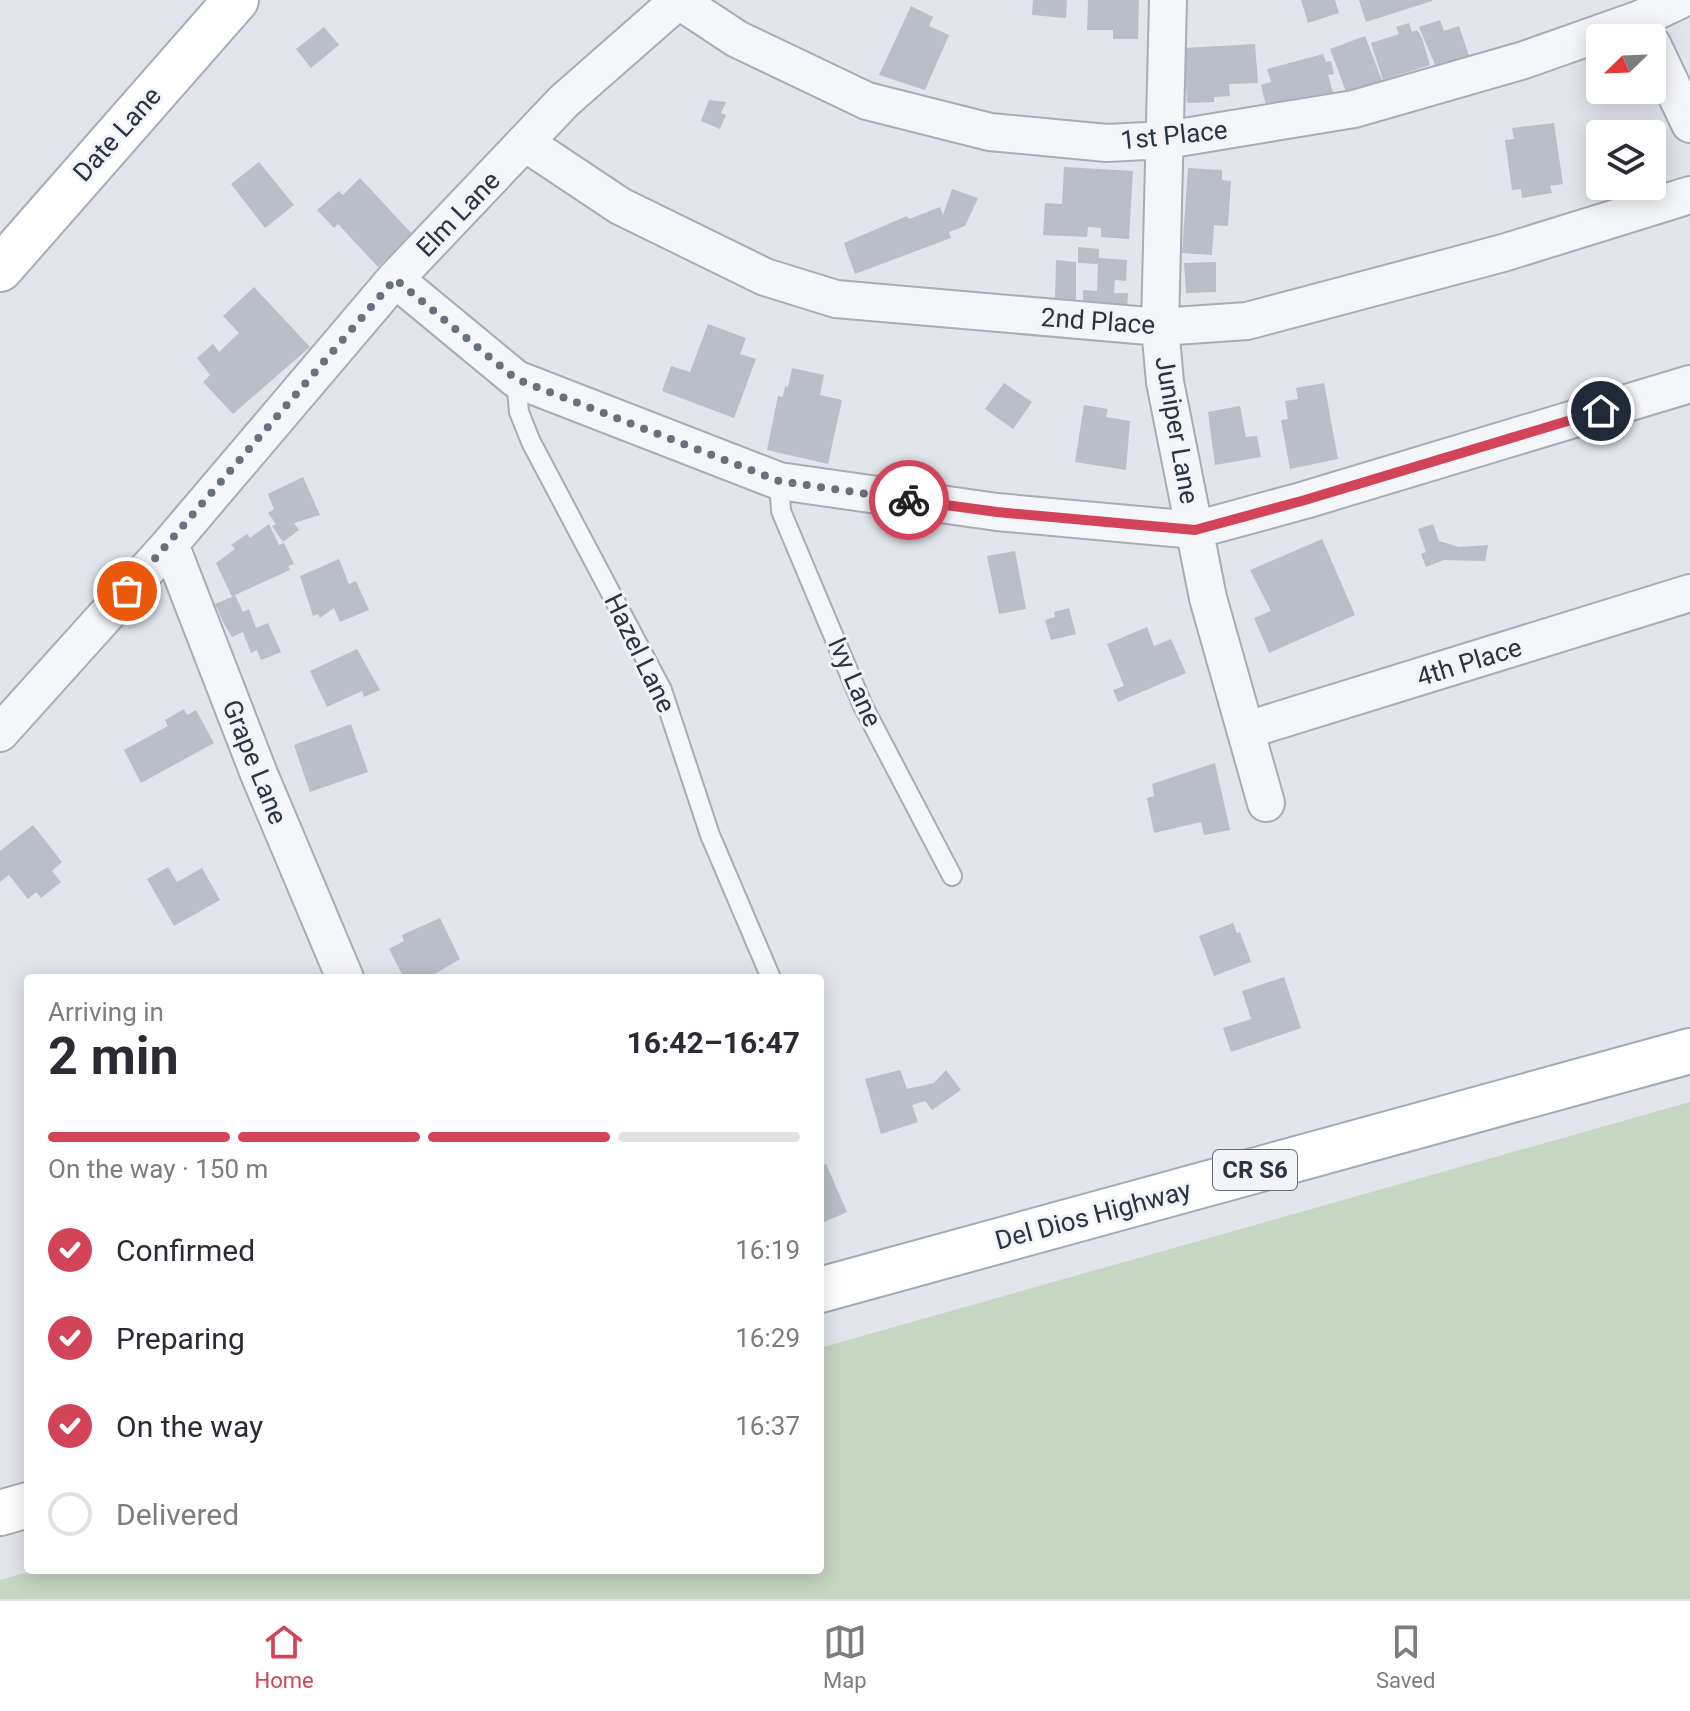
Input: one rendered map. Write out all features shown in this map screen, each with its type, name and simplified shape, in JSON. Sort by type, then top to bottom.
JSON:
[{"type":"main road","name":"Date Lane","points":[[0,269],[236,0]]},
{"type":"main road","name":"Del Dios Highway","points":[[824,1289],[1690,1051]]},
{"type":"main road","points":[[0,1513],[24,1506]]},
{"type":"street","name":"1st Place","points":[[678,0],[737,39],[867,101],[990,132],[1107,143],[1166,140],[1354,109],[1586,42]]},
{"type":"street","name":"Elm Lane","points":[[0,733],[170,544],[395,279],[527,144],[564,101],[678,0]]},
{"type":"street","name":"Juniper Lane","points":[[1168,0],[1160,327],[1165,382],[1208,598],[1266,803]]},
{"type":"street","name":"1st Place","points":[[1644,24],[1680,0]]},
{"type":"street","points":[[1666,73],[1690,124]]},
{"type":"street","name":"2nd Place","points":[[527,144],[620,206],[765,277],[836,299],[1160,327],[1247,321],[1503,253],[1690,195]]},
{"type":"street","points":[[395,279],[516,379],[779,481],[997,512],[1195,530],[1690,384]]},
{"type":"street","name":"Grape Lane","points":[[170,544],[259,774],[343,974]]},
{"type":"street","name":"4th Place","points":[[1247,730],[1690,593]]},
{"type":"lane","name":"Hazel Lane","points":[[516,379],[519,412],[531,442],[662,690],[710,835],[769,974]]},
{"type":"lane","name":"Ivy Lane","points":[[779,481],[781,511],[863,706],[952,876]]},
{"type":"green space","points":[[1690,1102],[1690,1599],[0,1599],[0,1580],[24,1573],[824,1574],[824,1347]]},
{"type":"building","points":[[1033,0],[1067,0],[1066,18],[1032,15]]},
{"type":"building","points":[[1088,0],[1139,0],[1138,39],[1113,39],[1113,30],[1087,30]]},
{"type":"building","points":[[1301,0],[1335,0],[1339,13],[1308,23]]},
{"type":"building","points":[[1359,0],[1432,0],[1432,1],[1366,22]]},
{"type":"building","points":[[911,6],[933,17],[929,26],[949,35],[925,90],[879,75]]},
{"type":"building","points":[[1440,20],[1444,31],[1459,26],[1469,56],[1436,67],[1419,27]]},
{"type":"building","points":[[1409,23],[1412,32],[1417,30],[1422,38],[1430,65],[1383,80],[1371,43],[1399,34],[1396,27]]},
{"type":"building","points":[[324,27],[339,45],[311,68],[296,49]]},
{"type":"building","points":[[1365,36],[1388,96],[1353,110],[1330,49]]},
{"type":"building","points":[[1255,44],[1258,83],[1229,84],[1230,96],[1214,97],[1214,102],[1187,103],[1184,48]]},
{"type":"building","points":[[1323,54],[1326,62],[1331,61],[1334,74],[1328,75],[1335,99],[1268,113],[1261,85],[1271,82],[1267,69]]},
{"type":"building","points":[[709,100],[726,102],[721,113],[726,115],[720,129],[701,121]]},
{"type":"building","points":[[1554,123],[1563,184],[1550,186],[1552,193],[1522,198],[1521,189],[1512,190],[1505,140],[1514,139],[1512,128]]},
{"type":"building","points":[[259,162],[294,205],[265,228],[231,184]]},
{"type":"building","points":[[1064,167],[1133,171],[1129,239],[1101,237],[1101,228],[1088,227],[1087,237],[1043,235],[1045,203],[1062,204]]},
{"type":"building","points":[[1188,168],[1222,170],[1222,180],[1231,181],[1228,226],[1214,225],[1212,255],[1182,253]]},
{"type":"building","points":[[360,178],[412,234],[378,267],[338,224],[334,228],[317,210],[339,191],[343,195]]},
{"type":"building","points":[[952,189],[978,198],[965,226],[949,232],[951,238],[855,274],[844,243],[907,216],[909,219],[940,207],[943,215]]},
{"type":"building","points":[[1078,247],[1099,249],[1099,258],[1127,260],[1126,281],[1115,280],[1114,293],[1128,293],[1127,309],[1083,307],[1083,290],[1097,291],[1098,264],[1078,263]]},
{"type":"building","points":[[1056,260],[1076,262],[1076,301],[1055,300]]},
{"type":"building","points":[[1216,262],[1216,292],[1186,293],[1184,263]]},
{"type":"building","points":[[254,287],[310,347],[233,414],[203,382],[210,375],[197,358],[213,344],[219,352],[239,333],[223,316]]},
{"type":"building","points":[[708,324],[746,338],[740,354],[756,359],[734,418],[662,391],[671,366],[690,372]]},
{"type":"building","points":[[792,368],[824,375],[820,395],[842,400],[828,464],[767,450],[778,396],[783,397],[785,386],[788,387]]},
{"type":"building","points":[[1004,383],[1032,402],[1013,429],[985,409]]},
{"type":"building","points":[[1324,383],[1338,459],[1290,469],[1281,420],[1288,419],[1285,401],[1298,399],[1296,388]]},
{"type":"building","points":[[1084,405],[1108,409],[1106,417],[1130,421],[1126,470],[1075,462]]},
{"type":"building","points":[[1240,406],[1246,437],[1257,436],[1261,457],[1215,465],[1208,412]]},
{"type":"building","points":[[303,477],[320,515],[294,523],[299,530],[283,542],[272,526],[276,524],[268,513],[274,509],[268,494]]},
{"type":"building","points":[[269,524],[279,545],[284,543],[294,564],[288,566],[290,570],[235,595],[243,612],[249,609],[256,628],[268,623],[281,652],[261,660],[257,650],[251,653],[243,632],[232,637],[223,622],[215,604],[232,597],[216,563],[235,549],[231,545],[247,534],[250,538]]},
{"type":"building","points":[[1433,524],[1439,541],[1459,547],[1488,545],[1485,561],[1444,560],[1426,567],[1421,554],[1426,552],[1418,529]]},
{"type":"building","points":[[1322,539],[1355,615],[1269,653],[1254,618],[1271,611],[1250,570]]},
{"type":"building","points":[[1015,551],[1026,609],[999,614],[987,556]]},
{"type":"building","points":[[339,559],[349,584],[356,581],[369,610],[340,622],[334,608],[320,618],[318,614],[313,616],[300,576]]},
{"type":"building","points":[[1069,608],[1076,634],[1051,640],[1045,620],[1055,617],[1054,612]]},
{"type":"building","points":[[1147,627],[1154,646],[1171,639],[1186,673],[1118,702],[1113,690],[1124,686],[1107,644]]},
{"type":"building","points":[[357,649],[380,690],[364,697],[362,691],[327,707],[310,671]]},
{"type":"building","points":[[184,709],[187,715],[196,710],[214,743],[141,783],[124,750],[168,726],[165,720]]},
{"type":"building","points":[[351,724],[368,772],[310,792],[294,745]]},
{"type":"building","points":[[1215,763],[1230,830],[1204,835],[1201,822],[1154,833],[1147,798],[1154,796],[1152,784]]},
{"type":"building","points":[[33,825],[62,862],[52,871],[61,882],[41,898],[36,892],[28,899],[9,875],[0,882],[0,851]]},
{"type":"building","points":[[168,867],[177,882],[202,868],[220,900],[174,926],[147,879]]},
{"type":"building","points":[[440,918],[460,959],[435,974],[402,974],[389,949],[404,941],[402,935]]},
{"type":"building","points":[[1233,923],[1237,933],[1240,932],[1251,962],[1214,976],[1199,936]]},
{"type":"building","points":[[1284,977],[1301,1028],[1231,1052],[1223,1028],[1251,1019],[1242,991]]},
{"type":"building","points":[[900,1070],[907,1089],[934,1083],[946,1070],[961,1090],[932,1110],[925,1101],[912,1105],[918,1122],[881,1134],[865,1079]]},
{"type":"building","points":[[824,1165],[847,1212],[824,1222]]},
{"type":"way so far","points":[[127,591],[395,279],[516,379],[779,481],[909,500]]},
{"type":"route","points":[[909,500],[997,512],[1195,530],[1601,411]]}]
